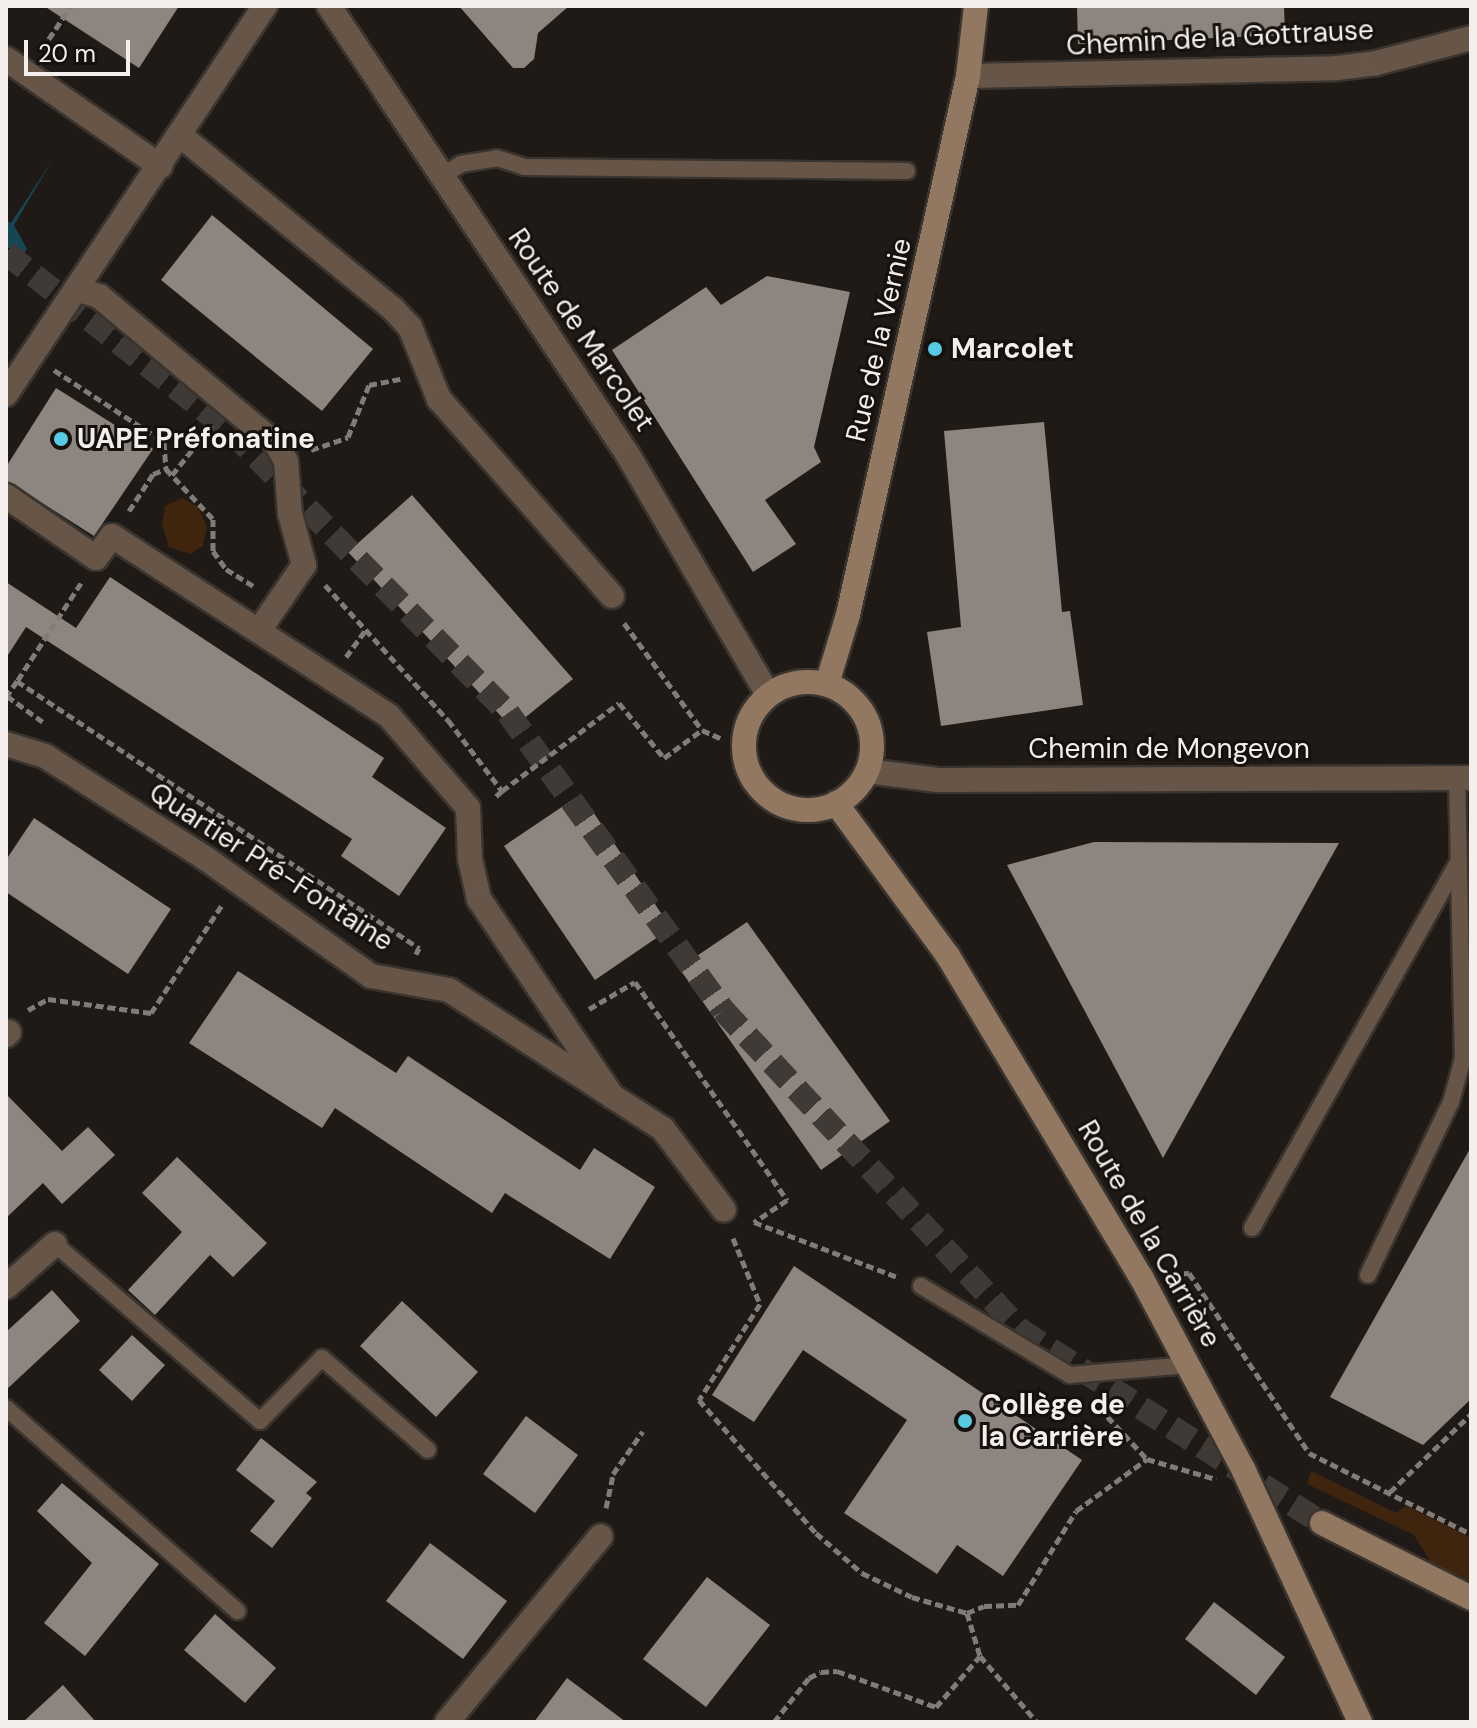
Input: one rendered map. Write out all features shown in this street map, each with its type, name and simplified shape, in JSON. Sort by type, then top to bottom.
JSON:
[{"type":"street","points":[[6,394],[265,6]]},
{"type":"street","name":"Route de Marcolet","points":[[329,6],[628,455],[768,695]]},
{"type":"street","name":"Rue de la Vernie","points":[[827,684],[848,615],[968,76],[976,6]]},
{"type":"street","name":"Chemin de la Gottrause","points":[[968,76],[1337,68],[1376,63],[1471,38]]},
{"type":"street","points":[[16,66],[160,166]]},
{"type":"street","points":[[181,136],[393,309],[410,327],[439,399],[612,596]]},
{"type":"street","points":[[78,290],[99,296],[277,445],[286,461],[290,514],[304,565],[260,629]]},
{"type":"street","points":[[6,496],[96,558],[112,536],[260,629],[389,716],[468,808],[471,819],[470,859],[479,899],[612,1096]]},
{"type":"street","points":[[827,684],[846,694],[865,719],[872,750],[867,771],[836,803],[796,809],[776,801],[754,779],[744,751],[746,730],[768,695],[786,685],[827,684]]},
{"type":"street","name":"Quartier Pré-Fontaine","points":[[6,744],[45,756],[238,882],[371,976],[449,990],[663,1129],[724,1210]]},
{"type":"street","name":"Chemin de Mongevon","points":[[867,771],[937,780],[1464,778]]},
{"type":"street","name":"Route de la Carrière","points":[[836,803],[948,956],[1141,1277],[1189,1365],[1360,1722]]},
{"type":"street","points":[[6,1287],[55,1244]]},
{"type":"street","points":[[1322,1523],[1471,1598]]},
{"type":"street","points":[[447,1722],[601,1536]]},
{"type":"lane","points":[[442,176],[461,164],[497,158],[524,167],[907,171]]},
{"type":"lane","points":[[1368,1275],[1451,1102],[1467,1058],[1458,863],[1464,778]]},
{"type":"lane","points":[[1252,1228],[1458,863]]},
{"type":"lane","points":[[55,1244],[260,1421],[322,1358],[428,1450]]},
{"type":"lane","points":[[921,1286],[1070,1375],[1189,1365]]},
{"type":"lane","points":[[6,1408],[237,1611]]},
{"type":"path","points":[[16,66],[71,6]]},
{"type":"path","points":[[34,355],[87,396],[164,442],[166,469],[213,519],[213,551],[226,569],[278,601]]},
{"type":"path","points":[[341,443],[352,432],[364,392],[383,378]]},
{"type":"path","points":[[172,475],[227,405]]},
{"type":"path","points":[[112,536],[153,474],[166,469]]},
{"type":"path","points":[[53,728],[7,696],[96,558]]},
{"type":"path","points":[[304,565],[448,720],[502,791]]},
{"type":"path","points":[[612,596],[629,635],[702,730],[720,738]]},
{"type":"path","points":[[17,681],[419,948],[406,982]]},
{"type":"path","points":[[471,819],[502,791],[619,703],[664,758],[702,730]]},
{"type":"path","points":[[8,1033],[40,999],[151,1013],[238,882]]},
{"type":"path","points":[[566,1024],[635,982],[787,1200],[754,1222]]},
{"type":"path","points":[[724,1210],[921,1286]]},
{"type":"path","points":[[724,1210],[760,1304],[699,1400],[816,1533],[862,1573],[912,1597],[967,1613],[984,1606],[1018,1605],[1076,1511],[1147,1459]]},
{"type":"path","points":[[1141,1277],[1189,1273],[1309,1453],[1471,1534]]},
{"type":"path","points":[[1070,1375],[1147,1459],[1224,1482]]},
{"type":"path","points":[[1390,1492],[1471,1414]]},
{"type":"path","points":[[601,1536],[613,1474],[643,1431]]},
{"type":"path","points":[[967,1613],[980,1656],[1037,1722]]},
{"type":"path","points":[[774,1722],[809,1678],[821,1672],[837,1671],[936,1707],[980,1656]]},
{"type":"shaded area","points":[[182,498],[198,507],[207,527],[203,546],[190,554],[169,547],[162,524],[165,506]]},
{"type":"shaded area","points":[[1311,1471],[1396,1513],[1406,1506],[1471,1538],[1471,1581],[1431,1563],[1414,1535],[1307,1484]]},
{"type":"water","points":[[53,159],[14,225],[27,249],[22,256],[6,246],[6,220],[11,223]]},
{"type":"building","points":[[44,6],[179,6],[139,68]]},
{"type":"building","points":[[459,6],[569,6],[538,33],[534,59],[524,68],[513,68]]},
{"type":"building","points":[[1077,6],[1284,6],[1285,35],[1078,44]]},
{"type":"building","points":[[212,215],[373,349],[322,411],[161,280]]},
{"type":"building","points":[[767,276],[850,292],[814,447],[821,462],[765,500],[796,544],[753,572],[612,350],[706,287],[721,305]]},
{"type":"building","points":[[56,388],[153,449],[94,536],[6,480],[6,467]]},
{"type":"building","points":[[1044,422],[1062,612],[1070,611],[1083,705],[941,726],[927,632],[961,627],[944,431]]},
{"type":"building","points":[[412,495],[573,679],[512,728],[348,552]]},
{"type":"building","points":[[110,577],[384,758],[372,777],[446,828],[399,896],[341,856],[352,839],[26,627],[6,658],[6,582],[76,628]]},
{"type":"building","points":[[581,794],[671,928],[595,980],[504,846]]},
{"type":"building","points":[[34,818],[171,909],[128,974],[6,892],[6,860]]},
{"type":"building","points":[[1094,842],[1339,843],[1163,1158],[1007,865]]},
{"type":"building","points":[[747,922],[890,1121],[821,1170],[679,968]]},
{"type":"building","points":[[238,971],[396,1073],[408,1056],[580,1170],[594,1148],[655,1187],[610,1259],[505,1193],[492,1213],[335,1108],[322,1128],[189,1043]]},
{"type":"building","points":[[6,1094],[62,1151],[88,1127],[115,1155],[62,1204],[43,1183],[6,1218]]},
{"type":"building","points":[[1471,1147],[1471,1399],[1423,1445],[1330,1397]]},
{"type":"building","points":[[177,1157],[267,1243],[233,1277],[210,1255],[155,1315],[128,1290],[182,1232],[142,1193]]},
{"type":"building","name":"Collège de la Carrière","points":[[794,1266],[1082,1460],[1003,1576],[957,1545],[937,1574],[844,1513],[907,1420],[803,1350],[754,1422],[712,1395]]},
{"type":"building","points":[[52,1290],[80,1321],[6,1390],[6,1332]]},
{"type":"building","points":[[402,1301],[478,1372],[436,1417],[360,1346]]},
{"type":"building","points":[[132,1335],[165,1365],[132,1401],[99,1370]]},
{"type":"building","points":[[526,1416],[578,1455],[535,1513],[483,1474]]},
{"type":"building","points":[[261,1438],[317,1482],[306,1493],[312,1498],[272,1548],[250,1531],[275,1501],[236,1470]]},
{"type":"building","points":[[62,1483],[159,1564],[85,1656],[44,1623],[92,1563],[37,1511]]},
{"type":"building","points":[[430,1543],[507,1601],[463,1659],[386,1601]]},
{"type":"building","points":[[707,1577],[770,1625],[706,1707],[643,1659]]},
{"type":"building","points":[[1214,1602],[1285,1657],[1256,1695],[1185,1639]]},
{"type":"building","points":[[215,1614],[276,1668],[245,1703],[184,1650]]},
{"type":"building","points":[[567,1678],[626,1722],[534,1722]]},
{"type":"building","points":[[63,1685],[96,1722],[23,1722]]},
{"type":"tunnel","points":[[6,253],[232,432],[508,713],[723,1010],[1020,1330],[1322,1523]]},
{"type":"place","name":"Marcolet","points":[[935,349]]},
{"type":"place","name":"UAPE Préfonatine","points":[[61,439]]},
{"type":"place","name":"Collège de la Carrière","points":[[965,1421]]}]
